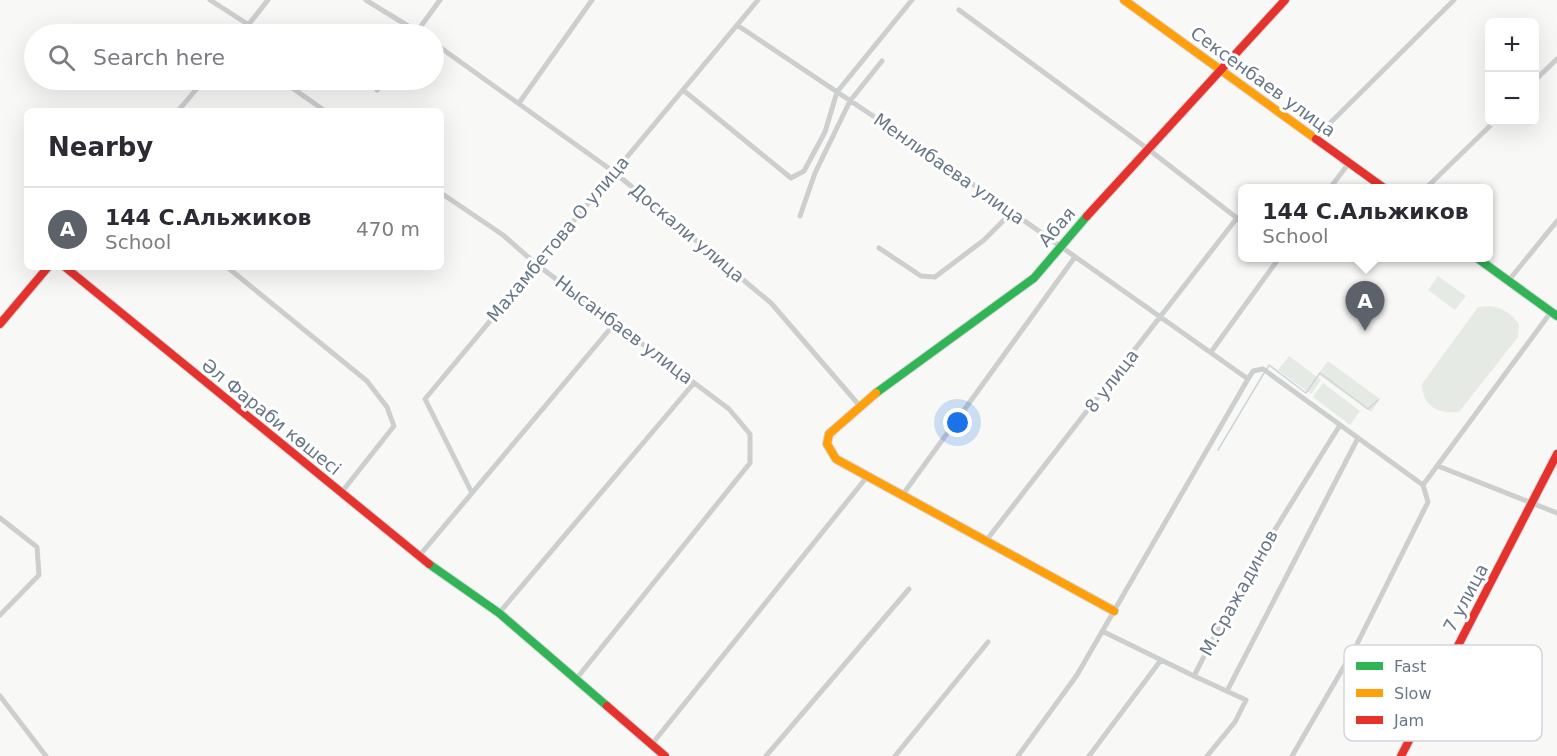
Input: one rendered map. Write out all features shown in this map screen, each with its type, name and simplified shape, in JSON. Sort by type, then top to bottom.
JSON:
[{"type":"street","points":[[210,0],[247,24]]},
{"type":"street","points":[[250,24],[268,0]]},
{"type":"street","points":[[366,0],[403,24]]},
{"type":"street","points":[[424,24],[440,0]]},
{"type":"street","points":[[519,103],[592,0]]},
{"type":"street","name":"Махамбетова О улица","points":[[471,491],[424,399],[758,0]]},
{"type":"street","points":[[683,90],[791,178],[804,171],[825,132],[837,92],[912,0]]},
{"type":"street","name":"Сексенбаев улица","points":[[1124,0],[1377,184]]},
{"type":"street","name":"Абая","points":[[866,478],[836,459],[827,444],[829,434],[859,405],[1034,278],[1060,246],[1285,0]]},
{"type":"street","points":[[1315,138],[1454,0]]},
{"type":"street","points":[[959,10],[1238,218]]},
{"type":"street","name":"Менлибаева улица","points":[[737,26],[1012,212],[1248,378]]},
{"type":"street","name":"Доскали улица","points":[[444,50],[614,172],[771,303],[859,405]]},
{"type":"street","points":[[1539,76],[1557,59]]},
{"type":"street","points":[[800,216],[815,173],[850,101],[882,61]]},
{"type":"street","points":[[181,108],[196,90]]},
{"type":"street","points":[[295,90],[321,108]]},
{"type":"street","points":[[1431,184],[1490,126]]},
{"type":"street","points":[[1334,184],[1349,163]]},
{"type":"street","name":"Нысанбаев улица","points":[[444,195],[502,235],[536,264],[729,409],[750,434],[750,463],[577,678]]},
{"type":"street","points":[[879,248],[921,276],[935,277],[984,240],[1012,212]]},
{"type":"street","points":[[1509,280],[1557,221]]},
{"type":"street","name":"8 улица","points":[[985,542],[1238,222]]},
{"type":"street","points":[[901,497],[1075,257]]},
{"type":"street","points":[[1211,352],[1276,262]]},
{"type":"street","points":[[1423,485],[1554,314],[1483,262]]},
{"type":"street","points":[[0,324],[45,270]]},
{"type":"street","name":"Әл Фараби көшесі","points":[[69,270],[419,556],[499,613]]},
{"type":"street","points":[[231,270],[367,381],[387,407],[394,426],[341,493]]},
{"type":"street","points":[[419,556],[471,491],[615,323]]},
{"type":"street","points":[[1018,756],[1068,689],[1248,378],[1257,369],[1268,371],[1423,485],[1428,502],[1356,645]]},
{"type":"street","points":[[665,756],[499,613],[694,383]]},
{"type":"street","name":"М.Сражадинов","points":[[1102,632],[1194,676],[1247,574],[1340,425]]},
{"type":"street","points":[[1227,692],[1358,438]]},
{"type":"street","name":"7 улица","points":[[1459,645],[1557,454]]},
{"type":"street","points":[[1437,466],[1557,513]]},
{"type":"street","points":[[652,744],[866,478],[1114,611]]},
{"type":"street","points":[[0,518],[37,547],[39,575],[0,615]]},
{"type":"street","points":[[766,756],[909,589]]},
{"type":"street","points":[[895,756],[988,642]]},
{"type":"street","points":[[1089,756],[1161,660]]},
{"type":"street","points":[[1292,756],[1344,667]]},
{"type":"street","points":[[1194,676],[1246,700],[1236,722],[1207,756]]},
{"type":"street","points":[[0,696],[46,756]]},
{"type":"street","name":"7 улица","points":[[1401,756],[1409,741]]},
{"type":"shaded area","points":[[1438,276],[1466,296],[1455,310],[1428,290]]},
{"type":"shaded area","points":[[1478,307],[1499,308],[1516,320],[1519,324],[1518,337],[1459,412],[1445,412],[1433,407],[1425,398],[1422,384]]},
{"type":"shaded area","points":[[1289,356],[1321,380],[1311,394],[1278,370]]},
{"type":"shaded area","points":[[1328,361],[1380,399],[1371,412],[1318,374]]},
{"type":"shaded area","points":[[1323,383],[1360,411],[1350,425],[1313,397]]},
{"type":"waterway","points":[[1267,369],[1269,365],[1306,393],[1320,373],[1368,409],[1378,400]]},
{"type":"waterway","points":[[1218,450],[1264,373]]},
{"type":"traffic: fast","points":[[876,393],[1034,278],[1087,216]]},
{"type":"traffic: fast","points":[[1483,262],[1557,316]]},
{"type":"traffic: fast","points":[[429,564],[499,613],[607,706]]},
{"type":"traffic: slow","points":[[1124,0],[1316,139]]},
{"type":"traffic: slow","points":[[876,393],[829,434],[827,444],[836,459],[1114,611]]},
{"type":"traffic: jam","points":[[1087,216],[1285,0]]},
{"type":"traffic: jam","points":[[1316,139],[1378,184]]},
{"type":"traffic: jam","points":[[0,324],[45,270]]},
{"type":"traffic: jam","points":[[69,270],[429,564]]},
{"type":"traffic: jam","points":[[1458,645],[1557,454]]},
{"type":"traffic: jam","points":[[607,706],[665,756]]},
{"type":"traffic: jam","points":[[1401,756],[1409,741]]},
{"type":"place","name":"144 С.Альжиков","points":[[1365,331]]}]
